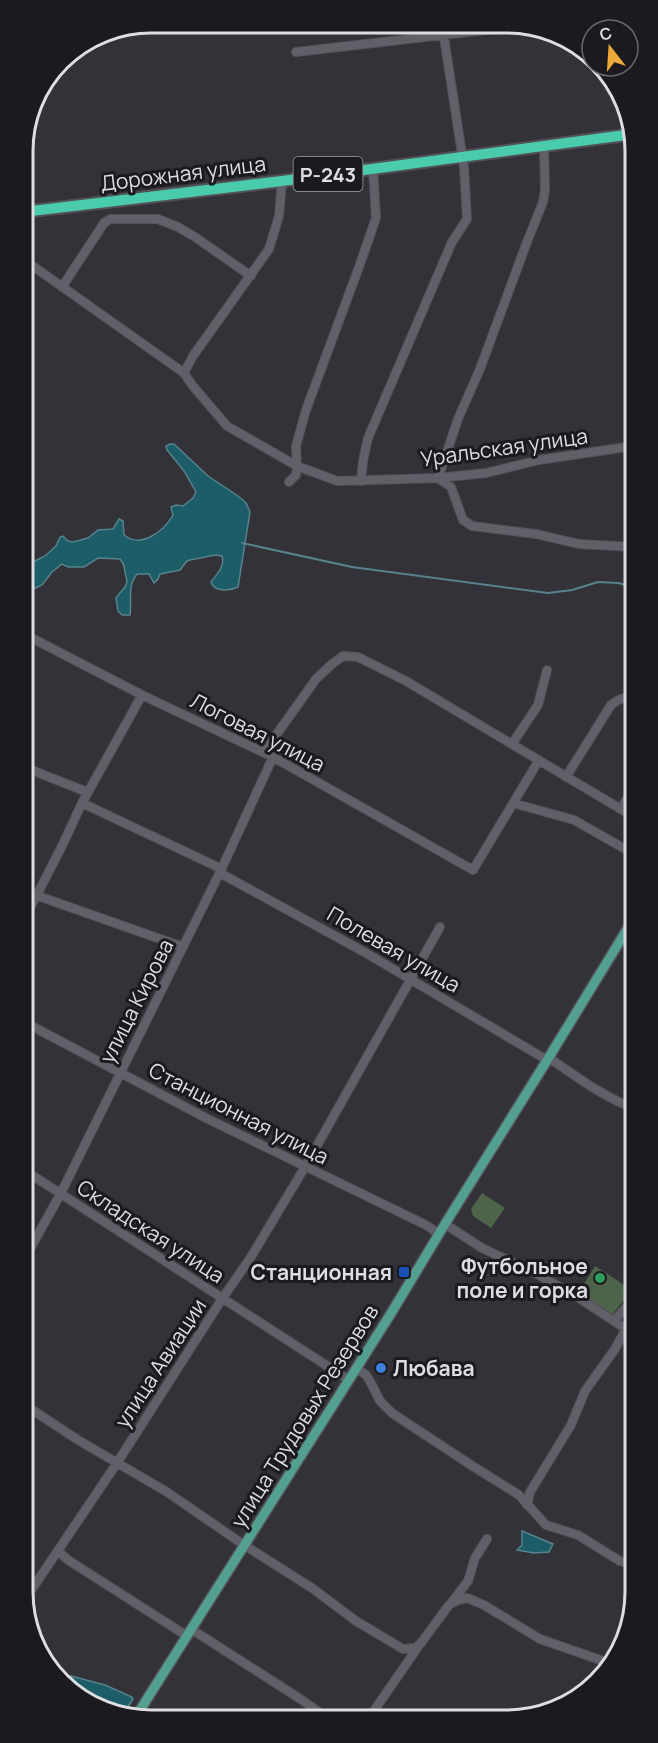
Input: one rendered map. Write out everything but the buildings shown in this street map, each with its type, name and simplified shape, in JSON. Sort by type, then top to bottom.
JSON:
[{"type":"highway","name":"Дорожная улица","points":[[33,211],[282,181],[624,135]]},
{"type":"main road","name":"улица Трудовых Резервов","points":[[140,1709],[349,1380],[625,933]]},
{"type":"street","points":[[296,52],[461,33]]},
{"type":"street","points":[[361,481],[368,438],[452,242],[466,222],[464,167],[444,35]]},
{"type":"street","points":[[544,146],[543,202],[480,369],[458,419],[438,478],[451,487],[463,520],[472,526],[536,534],[579,544],[625,547]]},
{"type":"street","points":[[289,482],[296,475],[296,446],[306,410],[376,218],[373,168]]},
{"type":"street","points":[[184,372],[269,249],[281,202],[282,181]]},
{"type":"street","points":[[109,201],[110,219]]},
{"type":"street","points":[[62,287],[104,223],[110,219],[153,218],[170,223],[195,237],[251,276]]},
{"type":"street","name":"Уральская улица","points":[[33,266],[184,372],[223,422],[235,431],[297,466],[336,481],[438,478],[486,472],[539,460],[625,447]]},
{"type":"street","name":"Логовая улица","points":[[33,639],[142,695],[273,756],[473,870],[513,803]]},
{"type":"street","points":[[264,752],[316,679],[332,664],[344,656],[349,656],[365,660],[406,681],[625,811]]},
{"type":"street","points":[[512,744],[538,705],[547,670]]},
{"type":"street","points":[[33,905],[87,792],[142,695]]},
{"type":"street","points":[[566,777],[611,705],[616,700],[625,697]]},
{"type":"street","name":"улица Кирова","points":[[33,1242],[61,1193],[221,871],[273,756]]},
{"type":"street","points":[[539,760],[513,803],[574,820],[625,849]]},
{"type":"street","points":[[33,771],[87,792]]},
{"type":"street","points":[[621,809],[625,802]]},
{"type":"street","name":"Полевая улица","points":[[82,803],[221,871],[625,1104]]},
{"type":"street","points":[[33,894],[183,947]]},
{"type":"street","name":"улица Авиации","points":[[33,1588],[251,1257],[305,1167],[440,927]]},
{"type":"street","name":"Станционная улица","points":[[33,1027],[208,1119],[426,1225],[439,1234]]},
{"type":"street","name":"Складская улица","points":[[33,1176],[349,1380]]},
{"type":"street","points":[[445,1224],[482,1248],[537,1274],[625,1328]]},
{"type":"street","points":[[614,1321],[625,1308]]},
{"type":"street","points":[[527,1505],[530,1492],[571,1425],[585,1390],[615,1349],[625,1331]]},
{"type":"street","points":[[356,1368],[366,1375],[380,1401],[398,1417],[519,1495],[546,1525],[578,1535],[625,1562]]},
{"type":"street","points":[[33,1410],[78,1440],[167,1492],[312,1588],[356,1621],[397,1646],[406,1650],[415,1648],[421,1643]]},
{"type":"street","points":[[375,1710],[468,1581],[475,1558],[487,1539]]},
{"type":"street","points":[[58,1551],[68,1560],[316,1710]]},
{"type":"street","points":[[449,1605],[458,1600],[472,1599],[540,1640],[603,1661]]},
{"type":"green space","points":[[482,1193],[505,1208],[491,1228],[473,1216],[471,1209]]},
{"type":"green space","name":"Футбольное поле и горка","points":[[595,1266],[625,1285],[625,1299],[612,1315],[579,1292]]},
{"type":"water","points":[[174,444],[208,476],[246,503],[250,512],[238,587],[223,590],[215,588],[211,582],[218,573],[223,560],[222,556],[215,555],[187,561],[180,570],[160,574],[154,583],[149,574],[137,574],[131,589],[130,615],[122,615],[118,611],[116,598],[126,584],[120,559],[98,558],[84,567],[68,567],[62,564],[42,585],[33,589],[33,562],[45,556],[56,546],[60,537],[63,536],[73,542],[88,538],[98,530],[113,529],[119,519],[123,521],[124,535],[131,539],[145,539],[158,532],[169,521],[173,515],[171,507],[183,506],[193,498],[196,492],[166,446]]},
{"type":"water","points":[[522,1531],[553,1544],[549,1552],[534,1553],[517,1550],[522,1545]]},
{"type":"water","points":[[70,1677],[105,1685],[133,1699],[127,1708],[113,1704],[79,1686]]},
{"type":"waterway","points":[[242,543],[352,567],[548,593],[572,590],[598,582],[625,585]]},
{"type":"place","name":"Станционная","points":[[404,1272]]},
{"type":"place","name":"Футбольное поле и горка","points":[[600,1278]]},
{"type":"place","name":"Любава","points":[[381,1368]]}]
